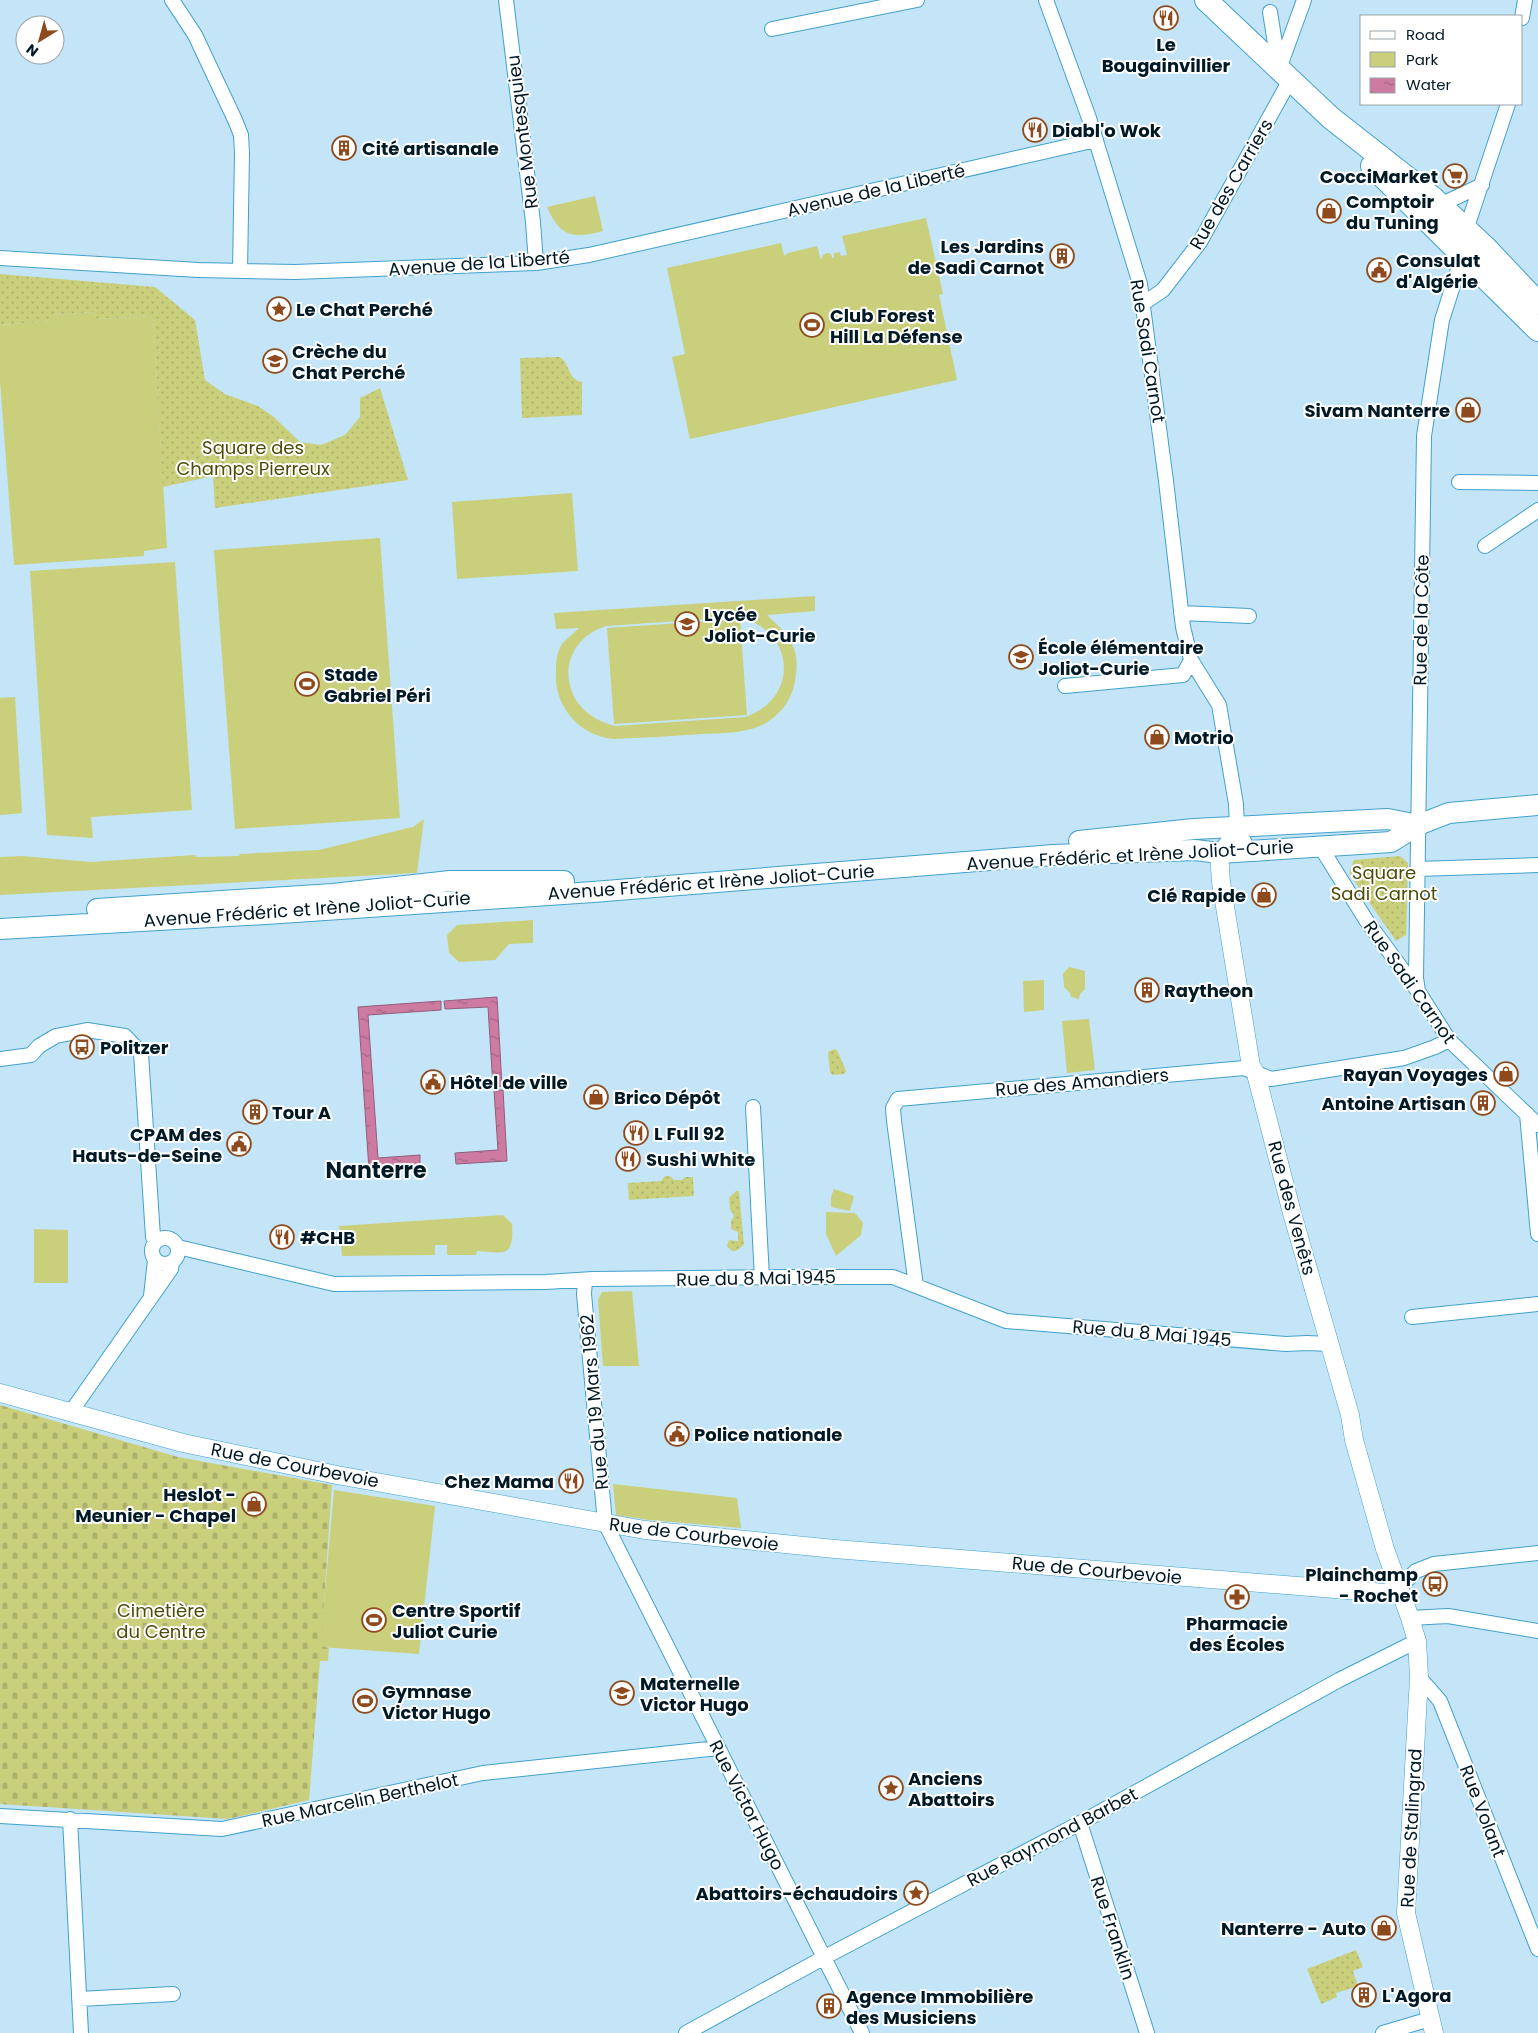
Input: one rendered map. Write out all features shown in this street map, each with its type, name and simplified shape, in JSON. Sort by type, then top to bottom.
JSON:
[{"type":"main road","points":[[1206,0],[1331,118],[1440,205],[1487,249],[1538,303]]},
{"type":"main road","points":[[1331,118],[1340,135],[1538,330]]},
{"type":"main road","points":[[1461,253],[1466,230]]},
{"type":"main road","name":"Avenue Frédéric et Irène Joliot-Curie","points":[[0,929],[266,914],[593,892],[1053,855],[1195,850],[1219,853],[1391,842],[1418,825],[1449,813],[1538,805]]},
{"type":"main road","name":"Avenue Frédéric et Irène Joliot-Curie","points":[[0,915],[333,894],[450,881],[565,881],[699,873],[1102,840],[1194,830],[1388,819],[1418,825]]},
{"type":"street","points":[[172,0],[195,35],[241,135],[240,271]]},
{"type":"street","name":"Rue Montesquieu","points":[[506,0],[533,222],[536,263]]},
{"type":"street","points":[[772,28],[917,0]]},
{"type":"street","name":"Rue Sadi Carnot","points":[[1046,0],[1096,140],[1140,284],[1144,303],[1181,614],[1191,660],[1219,705],[1236,804],[1237,828]]},
{"type":"street","name":"Rue des Carriers","points":[[1144,303],[1163,290],[1200,242],[1285,75],[1304,0]]},
{"type":"street","points":[[1522,15],[1525,0]]},
{"type":"street","points":[[1270,12],[1285,75]]},
{"type":"street","points":[[1466,230],[1508,105]]},
{"type":"street","name":"Avenue de la Liberté","points":[[0,258],[240,271],[344,271],[536,263],[589,256],[1096,140]]},
{"type":"street","points":[[1440,205],[1482,185]]},
{"type":"street","name":"Rue de la Côte","points":[[1418,991],[1416,978],[1417,869],[1424,436],[1442,320],[1457,273],[1461,253]]},
{"type":"street","points":[[1459,482],[1538,483]]},
{"type":"street","points":[[1485,546],[1538,510]]},
{"type":"street","points":[[1181,614],[1249,616]]},
{"type":"street","points":[[1065,686],[1183,676],[1191,660]]},
{"type":"street","points":[[1219,853],[1237,828],[1249,851]]},
{"type":"street","name":"Rue Sadi Carnot","points":[[1320,846],[1366,920],[1418,991],[1449,1040],[1538,1125]]},
{"type":"street","name":"Rue des Venêts","points":[[1219,853],[1221,882],[1251,1066],[1256,1074],[1350,1415],[1360,1465],[1384,1549],[1417,1641]]},
{"type":"street","points":[[1417,869],[1538,865]]},
{"type":"street","points":[[0,1059],[31,1055],[39,1046],[56,1036],[87,1030],[125,1036],[142,1053],[153,1237],[157,1241]]},
{"type":"street","name":"Rue des Amandiers","points":[[916,1286],[894,1121],[893,1108],[894,1103],[898,1099],[1244,1068],[1271,1079],[1404,1058],[1449,1040]]},
{"type":"street","points":[[753,1107],[762,1278]]},
{"type":"street","points":[[1527,1114],[1538,1234]]},
{"type":"street","points":[[71,1412],[171,1269],[172,1263],[178,1256],[178,1247],[171,1239],[166,1238],[157,1241],[152,1250],[155,1260],[151,1296]]},
{"type":"street","name":"Rue du 8 Mai 1945","points":[[178,1247],[334,1284],[893,1277],[1006,1321],[1286,1344],[1329,1344]]},
{"type":"street","points":[[155,1260],[163,1264],[172,1263]]},
{"type":"street","name":"Rue du 19 Mars 1962","points":[[585,1281],[584,1294],[605,1523]]},
{"type":"street","points":[[1412,1317],[1538,1304]]},
{"type":"street","name":"Rue de Courbevoie","points":[[0,1392],[183,1443],[313,1470],[645,1530],[864,1552],[1385,1593],[1398,1588]]},
{"type":"street","name":"Rue Victor Hugo","points":[[605,1523],[862,2033]]},
{"type":"street","points":[[1398,1588],[1416,1571],[1434,1564],[1538,1553]]},
{"type":"street","points":[[1410,1618],[1448,1616],[1538,1631]]},
{"type":"street","name":"Rue de Stalingrad","points":[[1417,1641],[1419,1677],[1406,1913],[1432,2026]]},
{"type":"street","name":"Rue Raymond Barbet","points":[[686,2033],[825,1957],[1080,1823],[1339,1680],[1417,1641]]},
{"type":"street","name":"Rue Volant","points":[[1419,1677],[1440,1701],[1538,1949]]},
{"type":"street","name":"Rue Marcelin Berthelot","points":[[0,1816],[222,1830],[482,1773],[718,1748]]},
{"type":"street","points":[[70,1819],[81,2033]]},
{"type":"street","name":"Rue Franklin","points":[[1080,1823],[1147,2033]]},
{"type":"street","points":[[79,1999],[173,1994]]},
{"type":"street","points":[[1383,2033],[1432,2026]]},
{"type":"green space","points":[[595,196],[603,231],[583,235],[569,233],[557,225],[547,207]]},
{"type":"green space","name":"Club Forest Hill La Défense","points":[[926,218],[943,294],[939,295],[957,380],[690,439],[672,357],[685,354],[667,268],[781,243],[784,256],[788,253],[817,246],[821,260],[823,255],[827,253],[831,254],[832,258],[834,253],[840,252],[841,256],[847,255],[842,236]]},
{"type":"green space","name":"Square des Champs Pierreux","points":[[0,274],[155,287],[195,320],[205,380],[225,394],[258,406],[274,417],[300,442],[321,445],[345,435],[360,417],[360,398],[380,388],[408,480],[215,508],[213,476],[163,487],[153,316],[95,319],[94,312],[53,315],[53,321],[0,325]]},
{"type":"green space","points":[[94,312],[95,319],[153,316],[167,548],[144,551],[144,556],[14,565],[0,381],[0,325],[53,321],[53,315]]},
{"type":"green space","points":[[560,357],[574,378],[582,382],[582,415],[522,418],[520,358]]},
{"type":"green space","points":[[572,493],[578,571],[457,579],[452,502]]},
{"type":"green space","name":"Stade Gabriel Péri","points":[[380,538],[400,818],[235,829],[214,550]]},
{"type":"green space","points":[[175,562],[192,810],[91,817],[93,838],[47,835],[30,571]]},
{"type":"green space","points":[[815,596],[815,611],[767,615],[788,637],[795,651],[795,681],[788,701],[779,713],[762,725],[740,732],[613,739],[600,736],[579,725],[563,706],[556,683],[556,670],[560,647],[579,628],[556,629],[554,613]],"holes":[[[737,617],[756,624],[771,635],[780,648],[784,664],[782,680],[776,695],[763,708],[745,717],[616,726],[597,719],[582,708],[573,694],[569,678],[570,662],[576,648],[588,635],[606,626]]]},
{"type":"green space","points":[[740,619],[747,715],[614,724],[607,628]]},
{"type":"green space","points":[[15,697],[22,813],[0,815],[0,698]]},
{"type":"green space","points":[[424,819],[417,873],[0,895],[0,857],[22,856],[91,862],[195,855],[196,857],[239,856],[240,854],[319,850],[413,827]]},
{"type":"green space","name":"Square Sadi Carnot","points":[[1400,856],[1408,863],[1406,935],[1396,941],[1349,873],[1354,860]]},
{"type":"green space","points":[[533,920],[533,943],[509,944],[495,960],[459,962],[449,953],[447,935],[457,925]]},
{"type":"green space","points":[[1069,967],[1085,971],[1085,989],[1080,994],[1079,999],[1071,997],[1064,987],[1063,974]]},
{"type":"green space","points":[[1044,980],[1044,1010],[1024,1012],[1023,981]]},
{"type":"green space","points":[[1089,1019],[1095,1070],[1067,1073],[1062,1021]]},
{"type":"green space","points":[[835,1049],[846,1071],[844,1074],[832,1075],[830,1072],[828,1052]]},
{"type":"green space","points":[[665,1176],[670,1176],[674,1180],[693,1177],[694,1196],[629,1200],[628,1183],[661,1181]]},
{"type":"green space","points":[[834,1189],[854,1196],[850,1211],[831,1207],[831,1197]]},
{"type":"green space","points":[[736,1191],[739,1191],[744,1245],[736,1251],[732,1251],[727,1246],[729,1240],[738,1241],[738,1232],[731,1229],[731,1221],[734,1216],[730,1210],[729,1198]]},
{"type":"green space","points":[[826,1212],[855,1213],[863,1223],[861,1235],[836,1256],[826,1234]]},
{"type":"green space","points":[[503,1215],[512,1224],[511,1243],[506,1251],[477,1251],[476,1255],[447,1255],[447,1245],[435,1245],[435,1255],[342,1256],[339,1226]]},
{"type":"green space","points":[[34,1229],[68,1230],[68,1283],[34,1283]]},
{"type":"green space","points":[[632,1291],[639,1366],[603,1366],[598,1300],[602,1292]]},
{"type":"green space","name":"Cimetière du Centre","points":[[0,1405],[178,1457],[332,1485],[321,1646],[329,1648],[328,1661],[320,1661],[309,1800],[228,1819],[0,1804]]},
{"type":"green space","points":[[613,1484],[737,1498],[741,1528],[649,1520],[616,1515]]},
{"type":"green space","points":[[334,1490],[435,1506],[419,1654],[320,1647]]},
{"type":"green space","points":[[1356,1950],[1363,1967],[1353,1971],[1358,1986],[1336,1993],[1337,1997],[1321,2004],[1307,1969]]},
{"type":"water","points":[[497,997],[502,1086],[493,1087],[488,1007],[445,1009],[444,1001]]},
{"type":"water","points":[[441,1001],[441,1010],[368,1015],[378,1158],[420,1155],[420,1167],[369,1170],[358,1007]]},
{"type":"water","points":[[494,1090],[503,1090],[507,1161],[456,1164],[455,1153],[498,1150]]},
{"type":"place","name":"Le Bougainvillier","points":[[1166,18]]},
{"type":"place","name":"Diabl'o Wok","points":[[1035,130]]},
{"type":"place","name":"Cité artisanale","points":[[344,148]]},
{"type":"place","name":"CocciMarket","points":[[1455,176]]},
{"type":"place","name":"Comptoir du Tuning","points":[[1329,211]]},
{"type":"place","name":"Les Jardins de Sadi Carnot","points":[[1062,256]]},
{"type":"place","name":"Consulat d'Algérie","points":[[1379,270]]},
{"type":"place","name":"Le Chat Perché","points":[[279,309]]},
{"type":"place","name":"Club Forest Hill La Défense","points":[[812,325]]},
{"type":"place","name":"Crèche du Chat Perché","points":[[275,361]]},
{"type":"place","name":"Sivam Nanterre","points":[[1468,410]]},
{"type":"place","name":"Lycée Joliot-Curie","points":[[687,624]]},
{"type":"place","name":"École élémentaire Joliot-Curie","points":[[1021,657]]},
{"type":"place","name":"Stade Gabriel Péri","points":[[307,684]]},
{"type":"place","name":"Motrio","points":[[1157,737]]},
{"type":"place","name":"Clé Rapide","points":[[1264,895]]},
{"type":"place","name":"Raytheon","points":[[1147,990]]},
{"type":"place","name":"Politzer","points":[[82,1047]]},
{"type":"place","name":"Rayan Voyages","points":[[1506,1074]]},
{"type":"place","name":"Hôtel de ville","points":[[433,1082]]},
{"type":"place","name":"Brico Dépôt","points":[[596,1097]]},
{"type":"place","name":"Antoine Artisan","points":[[1483,1103]]},
{"type":"place","name":"Tour A","points":[[255,1112]]},
{"type":"place","name":"L Full 92","points":[[636,1133]]},
{"type":"place","name":"CPAM des Hauts-de-Seine","points":[[239,1144]]},
{"type":"place","name":"Sushi White","points":[[628,1159]]},
{"type":"place","name":"#CHB","points":[[282,1237]]},
{"type":"place","name":"Police nationale","points":[[677,1434]]},
{"type":"place","name":"Chez Mama","points":[[571,1481]]},
{"type":"place","name":"Heslot - Meunier - Chapel","points":[[254,1504]]},
{"type":"place","name":"Plainchamp - Rochet","points":[[1435,1584]]},
{"type":"place","name":"Pharmacie des Écoles","points":[[1237,1597]]},
{"type":"place","name":"Centre Sportif Juliot Curie","points":[[374,1620]]},
{"type":"place","name":"Maternelle Victor Hugo","points":[[622,1693]]},
{"type":"place","name":"Gymnase Victor Hugo","points":[[365,1701]]},
{"type":"place","name":"Anciens Abattoirs","points":[[891,1788]]},
{"type":"place","name":"Abattoirs-échaudoirs","points":[[916,1893]]},
{"type":"place","name":"Nanterre - Auto","points":[[1384,1928]]},
{"type":"place","name":"L'Agora","points":[[1364,1995]]},
{"type":"place","name":"Agence Immobilière des Musiciens","points":[[829,2006]]},
{"type":"district","name":"Nanterre","points":[[376,1170]]}]
